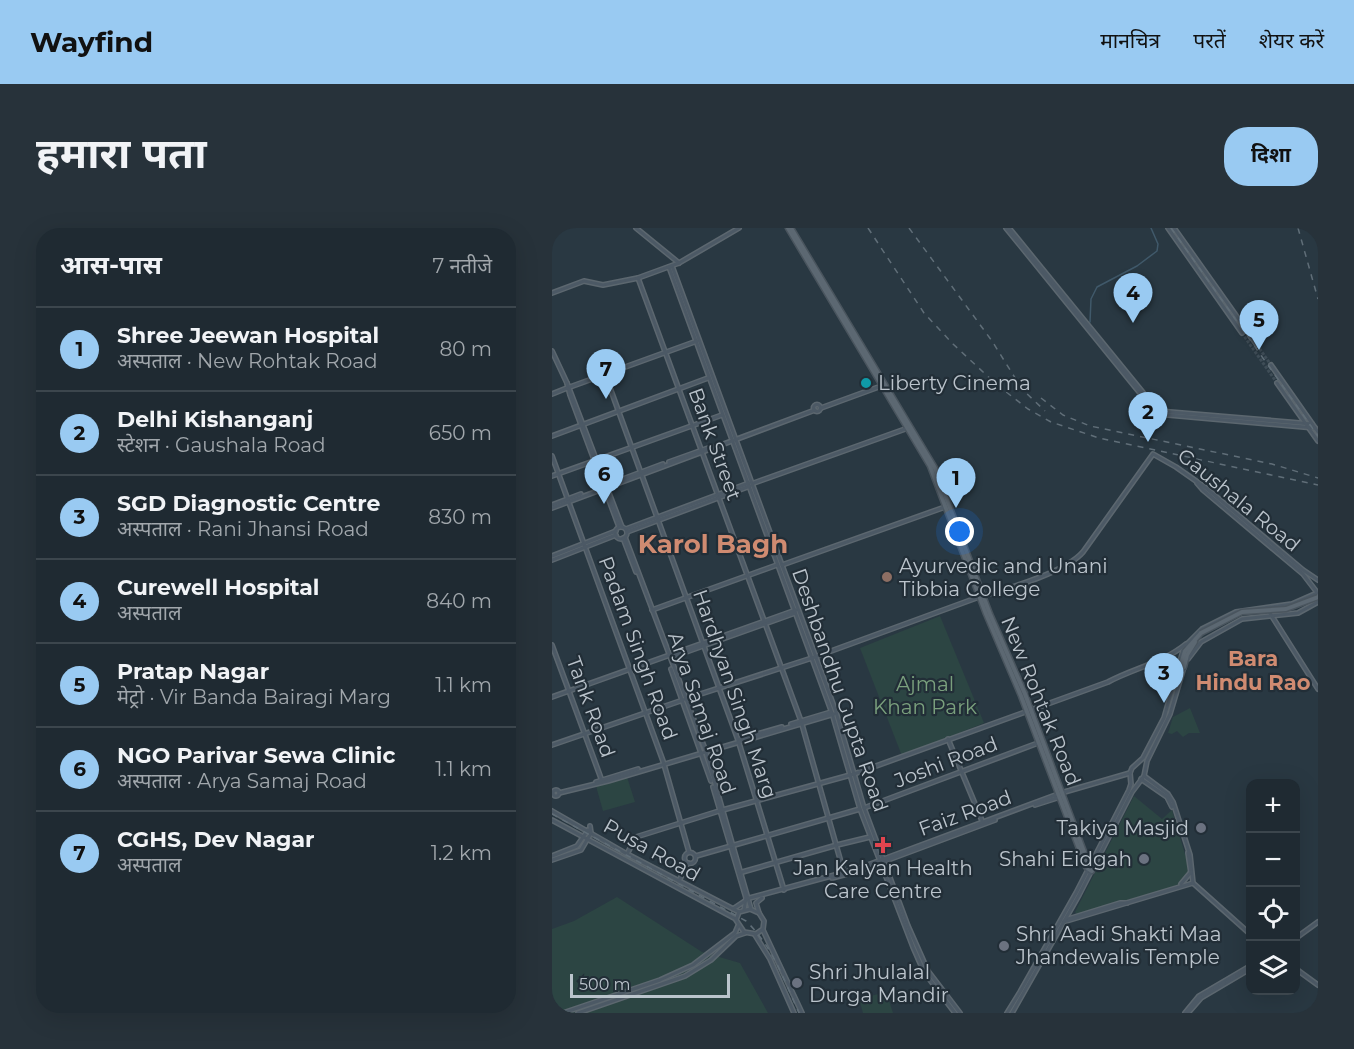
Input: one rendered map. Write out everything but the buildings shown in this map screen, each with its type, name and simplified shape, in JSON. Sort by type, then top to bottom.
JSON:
[{"type":"main road","name":"New Rohtak Road","points":[[790,228],[935,468],[981,596]]},
{"type":"main road","name":"New Rohtak Road","points":[[884,385],[930,466],[1029,711],[1082,858],[1091,868]]},
{"type":"main road","points":[[1178,673],[1185,651],[1201,634],[1242,612],[1286,609],[1318,596]]},
{"type":"main road","points":[[1184,667],[1185,657],[1201,634]]},
{"type":"main road","name":"New Rohtak Road","points":[[1029,711],[1038,742],[1091,868]]},
{"type":"street","points":[[636,228],[679,263]]},
{"type":"street","points":[[552,293],[584,281],[606,285],[638,278],[670,267],[739,228]]},
{"type":"street","points":[[1008,228],[1158,411],[1314,426]]},
{"type":"street","points":[[1168,228],[1242,333]]},
{"type":"street","points":[[1174,228],[1257,345]]},
{"type":"street","name":"Deshbandhu Gupta Road","points":[[670,267],[733,440]]},
{"type":"street","name":"Bank Street","points":[[638,278],[801,722],[844,873]]},
{"type":"street","points":[[552,394],[568,386],[697,341]]},
{"type":"street","name":"Deshbandhu Gupta Road","points":[[697,341],[708,378],[751,484],[834,712],[870,837],[886,869],[914,946]]},
{"type":"street","points":[[552,351],[568,386],[605,486],[618,530],[624,538]]},
{"type":"street","points":[[1270,365],[1318,432]]},
{"type":"street","name":"Hardhyan Singh Marg","points":[[605,374],[739,741],[784,890]]},
{"type":"street","points":[[552,436],[708,378]]},
{"type":"street","points":[[1277,382],[1318,441]]},
{"type":"street","points":[[552,507],[884,385]]},
{"type":"street","points":[[552,476],[722,415]]},
{"type":"street","points":[[552,558],[618,530],[627,530],[908,428]]},
{"type":"street","name":"Gaushala Road","points":[[981,596],[1043,575],[1076,559],[1152,454],[1173,464],[1196,481],[1318,580]]},
{"type":"street","name":"Padam Singh Road","points":[[552,456],[664,762],[689,852]]},
{"type":"street","name":"Gaushala Road","points":[[1196,481],[1203,490],[1308,579],[1318,596]]},
{"type":"street","points":[[651,610],[945,507]]},
{"type":"street","points":[[624,538],[627,530]]},
{"type":"street","name":"Arya Samaj Road","points":[[624,538],[703,751],[739,873]]},
{"type":"street","points":[[1012,1013],[1142,777],[1147,760],[1170,714],[1184,667],[1196,647],[1207,638],[1242,620],[1298,613],[1318,596],[1318,585]]},
{"type":"street","points":[[552,745],[720,687],[814,658],[981,596]]},
{"type":"street","points":[[627,854],[636,837],[852,775],[1029,711],[1163,659],[1176,653],[1202,629],[1221,618],[1245,609],[1292,604],[1318,596]]},
{"type":"street","points":[[1267,608],[1318,689]]},
{"type":"street","points":[[552,697],[797,611]]},
{"type":"street","points":[[1091,868],[1129,790],[1132,768],[1143,758],[1164,718],[1186,644]]},
{"type":"street","name":"Tank Road","points":[[552,646],[602,781]]},
{"type":"street","points":[[552,783],[553,797],[558,796],[559,793],[834,712]]},
{"type":"street","points":[[948,739],[983,824]]},
{"type":"street","name":"Joshi Road","points":[[696,856],[862,808],[1038,742]]},
{"type":"street","points":[[1135,766],[1142,767],[1142,777]]},
{"type":"street","points":[[732,909],[741,906],[747,900],[892,859],[1061,795],[1131,775],[1142,777],[1171,798],[1190,855],[1193,882],[1246,930]]},
{"type":"street","points":[[554,790],[559,793]]},
{"type":"street","name":"Deshbandhu Gupta Road","points":[[862,808],[924,972],[958,1013]]},
{"type":"street","name":"Pusa Road","points":[[552,811],[627,854],[739,912]]},
{"type":"street","name":"Pusa Road","points":[[552,820],[736,919]]},
{"type":"street","name":"Faiz Road","points":[[759,913],[756,906],[758,900],[881,861],[983,824]]},
{"type":"street","points":[[552,858],[577,846],[586,839],[589,832]]},
{"type":"street","points":[[751,909],[739,873],[837,844],[870,837]]},
{"type":"street","points":[[679,881],[688,863],[685,856],[689,852],[694,853],[696,856],[693,863],[688,863]]},
{"type":"street","points":[[886,869],[892,859]]},
{"type":"street","points":[[1180,886],[1192,873]]},
{"type":"street","points":[[1007,1013],[1062,922],[1193,882]]},
{"type":"street","points":[[744,910],[747,900]]},
{"type":"street","points":[[745,933],[738,926],[736,919],[739,912],[751,909],[759,913],[764,921],[763,930],[802,1013]]},
{"type":"street","points":[[1300,936],[1318,923]]},
{"type":"street","points":[[563,1013],[660,980],[693,964],[735,933],[738,926]]},
{"type":"street","points":[[578,1013],[685,976],[711,960],[736,936],[745,933],[755,934],[763,930]]},
{"type":"street","points":[[755,934],[770,959],[794,1013]]},
{"type":"street","points":[[1187,1013],[1201,998],[1246,971]]},
{"type":"street","points":[[1300,972],[1318,985]]},
{"type":"green space","name":"Ajmal Khan Park","points":[[940,616],[984,723],[902,756],[860,648]]},
{"type":"green space","points":[[1190,708],[1200,733],[1189,733],[1183,737],[1177,731],[1172,734],[1168,733],[1173,717]]},
{"type":"green space","points":[[627,777],[635,802],[603,811],[596,786]]},
{"type":"green space","name":"Shahi Eidgah","points":[[1134,796],[1162,819],[1172,810],[1190,871],[1188,879],[1179,886],[1077,914],[1075,912]]},
{"type":"green space","points":[[617,897],[702,952],[740,963],[768,1013],[552,1013],[552,929],[574,921]]},
{"type":"green space","points":[[886,992],[893,1013],[863,1013],[859,999]]},
{"type":"waterway","points":[[1090,322],[1091,299],[1097,287],[1137,266],[1157,251],[1158,244],[1151,228]]},
{"type":"tunnel","points":[[1242,333],[1277,383]]},
{"type":"tunnel","points":[[1257,345],[1271,365]]},
{"type":"railway","points":[[868,228],[924,313],[996,384],[1028,409],[1051,422],[1099,438],[1318,485]]},
{"type":"railway","points":[[909,228],[992,341],[1022,389],[1045,411]]},
{"type":"railway","points":[[1171,228],[1318,436]]},
{"type":"railway","points":[[1298,228],[1318,299]]},
{"type":"railway","points":[[1041,398],[1063,415],[1090,426],[1272,464],[1318,478]]},
{"type":"railway","points":[[552,814],[746,921],[771,953],[799,1013]]},
{"type":"place","name":"Curewell Hospital","points":[[1133,323]]},
{"type":"place","name":"Pratap Nagar","points":[[1259,350]]},
{"type":"place","name":"Liberty Cinema","points":[[866,383]]},
{"type":"place","name":"CGHS, Dev Nagar","points":[[606,399]]},
{"type":"place","name":"Delhi Kishanganj","points":[[1148,442]]},
{"type":"place","name":"NGO Parivar Sewa Clinic","points":[[604,504]]},
{"type":"place","name":"Shree Jeewan Hospital","points":[[956,508]]},
{"type":"place","name":"Ayurvedic and Unani Tibbia College","points":[[887,577]]},
{"type":"place","name":"SGD Diagnostic Centre","points":[[1164,703]]},
{"type":"place","name":"Takiya Masjid","points":[[1201,828]]},
{"type":"place","name":"Jan Kalyan Health Care Centre","points":[[883,845]]},
{"type":"place","name":"Shahi Eidgah","points":[[1144,859]]},
{"type":"place","name":"Shri Aadi Shakti Maa Jhandewalis Temple","points":[[1004,946]]},
{"type":"place","name":"Shri Jhulalal Durga Mandir","points":[[797,983]]},
{"type":"district","name":"Karol Bagh","points":[[713,544]]},
{"type":"district","name":"Bara Hindu Rao","points":[[1253,671]]}]
